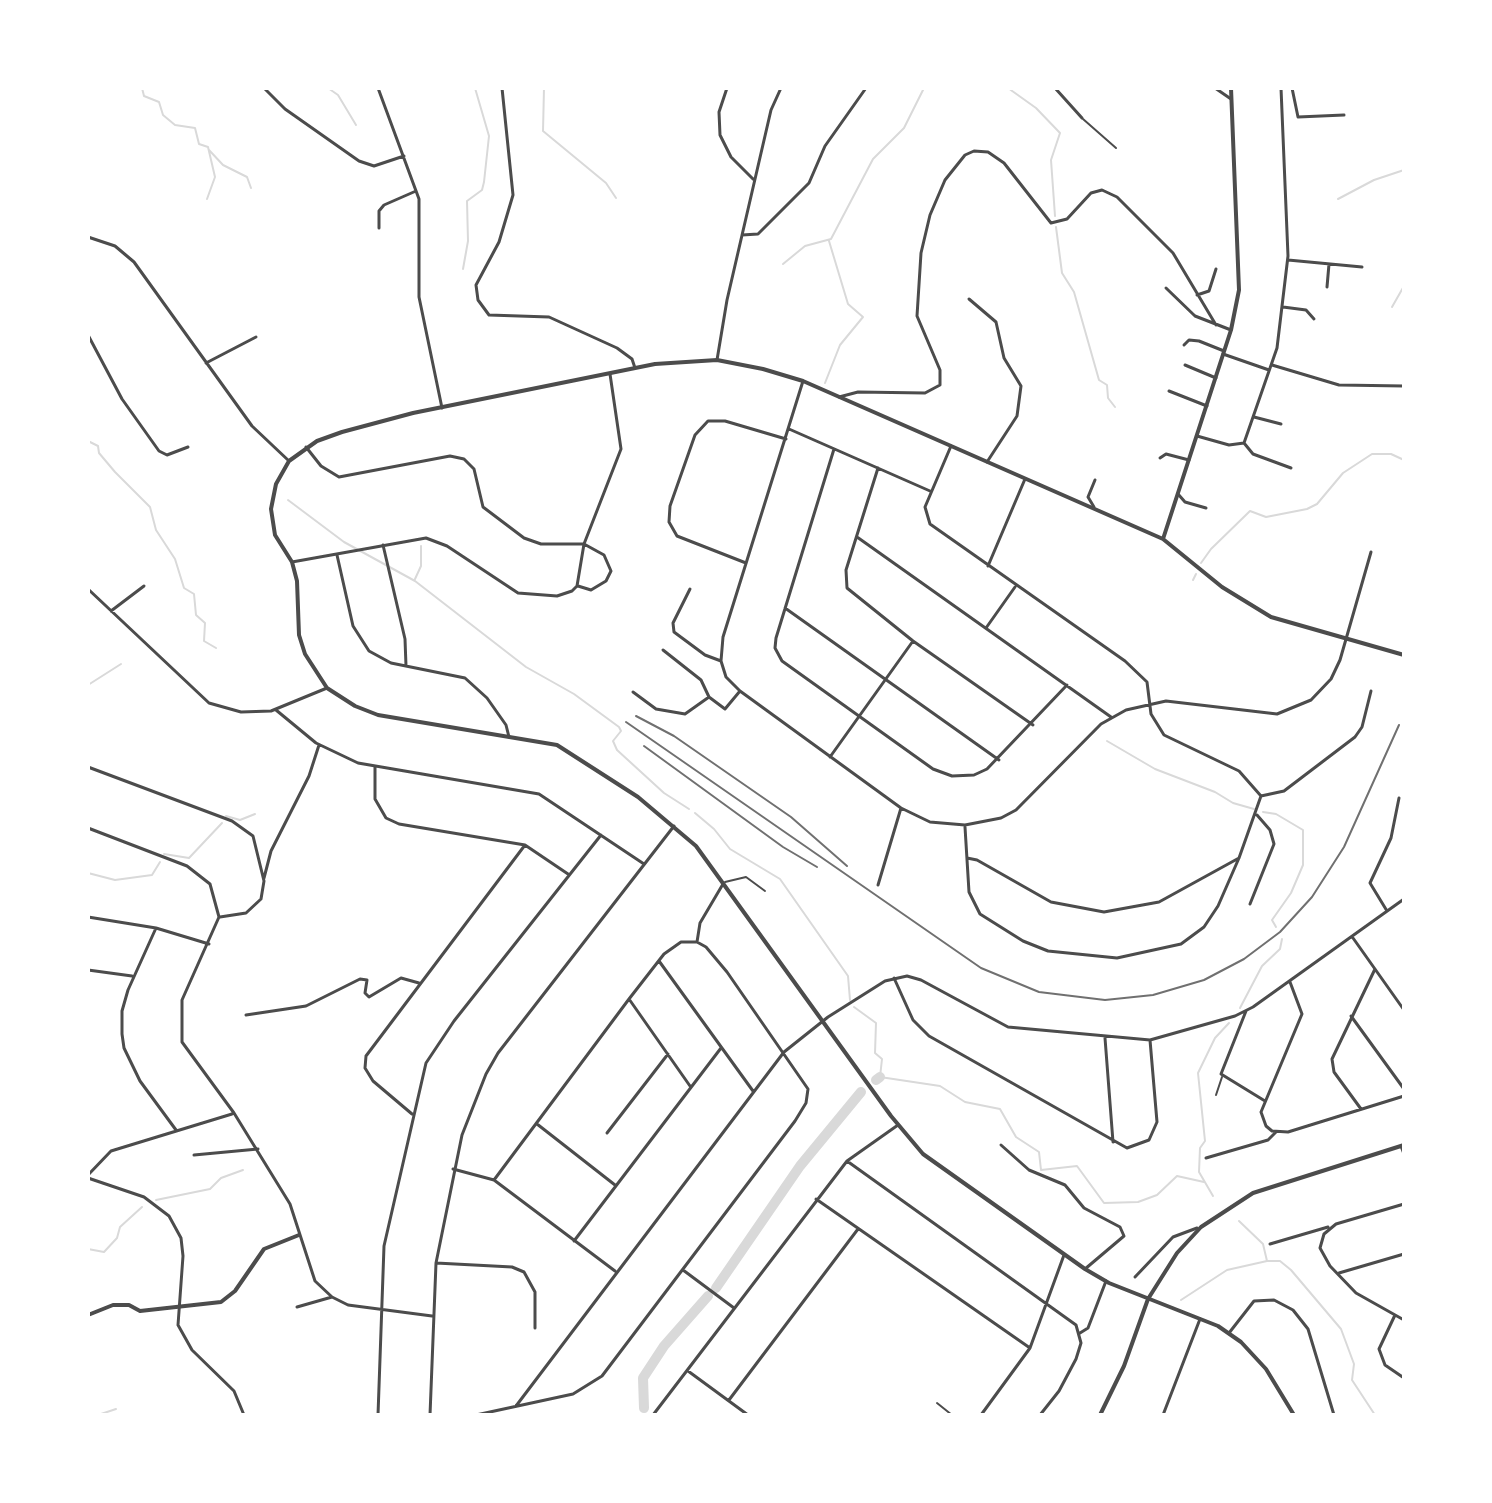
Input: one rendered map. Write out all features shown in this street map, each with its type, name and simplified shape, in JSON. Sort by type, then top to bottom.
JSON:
[{"type":"street","points":[[264,88],[285,109],[359,161],[374,166],[404,156]]},
{"type":"street","points":[[378,88],[416,191],[419,297],[442,408]]},
{"type":"street","points":[[502,88],[513,195],[499,242],[476,285],[478,300],[489,315],[549,317],[617,348],[632,359],[635,368]]},
{"type":"street","points":[[727,88],[719,112],[720,135],[731,157],[754,181]]},
{"type":"street","points":[[717,360],[754,181],[771,110],[781,88]]},
{"type":"street","points":[[742,235],[758,234],[809,183],[825,146],[866,88]]},
{"type":"street","points":[[1055,88],[1082,118]]},
{"type":"street","points":[[1215,88],[1231,99]]},
{"type":"street","points":[[1163,539],[1231,330],[1240,273],[1231,88]]},
{"type":"street","points":[[1244,443],[1271,368],[1288,260],[1281,88]]},
{"type":"street","points":[[1292,88],[1298,117],[1344,115]]},
{"type":"street","points":[[839,397],[858,392],[925,393],[940,385],[940,370],[918,321],[916,288],[933,207],[947,176],[970,152],[985,151],[998,159],[1031,193],[1051,223],[1067,219],[1091,193],[1102,190],[1112,193],[1166,243],[1216,325]]},
{"type":"street","points":[[379,228],[381,208],[416,191]]},
{"type":"street","points":[[88,237],[115,246],[128,257],[252,426],[289,461]]},
{"type":"street","points":[[1288,260],[1362,267]]},
{"type":"street","points":[[1327,287],[1329,264]]},
{"type":"street","points":[[1197,295],[1209,291],[1216,269]]},
{"type":"street","points":[[1166,288],[1195,316],[1231,330]]},
{"type":"street","points":[[969,299],[994,318],[1004,358],[1021,386],[1017,416],[987,462]]},
{"type":"street","points":[[1283,307],[1306,310],[1314,319]]},
{"type":"street","points":[[88,335],[122,399],[154,446],[164,455],[188,447]]},
{"type":"street","points":[[206,363],[256,337]]},
{"type":"street","points":[[1184,345],[1189,340],[1199,341],[1224,353],[1271,368],[1339,385],[1404,386]]},
{"type":"street","points":[[1294,1415],[1255,1355],[1229,1333],[1106,1281],[943,1171],[898,1125],[724,882],[696,846],[674,826],[570,751],[509,737],[378,715],[327,688],[305,654],[299,635],[297,581],[292,562],[275,535],[271,509],[276,484],[289,461],[306,447],[373,422],[635,368],[681,360],[717,360],[764,369],[803,381],[1163,539],[1247,604],[1299,628],[1404,655]]},
{"type":"street","points":[[1185,365],[1216,378]]},
{"type":"street","points":[[577,586],[584,544],[621,449],[610,374]]},
{"type":"street","points":[[803,381],[723,637],[721,661],[726,677],[740,691],[901,808],[930,822],[965,825],[1001,818],[1016,810],[1111,717],[1149,703],[1277,714],[1318,694],[1331,679],[1347,639],[1371,552]]},
{"type":"street","points":[[1169,391],[1207,406]]},
{"type":"street","points":[[1254,417],[1281,424]]},
{"type":"street","points":[[746,563],[677,536],[669,522],[670,506],[695,435],[708,421],[725,421],[786,439]]},
{"type":"street","points":[[789,429],[930,491]]},
{"type":"street","points":[[1197,436],[1233,446],[1244,443]]},
{"type":"street","points":[[1244,443],[1253,454],[1291,468]]},
{"type":"street","points":[[951,446],[925,507],[930,524],[1015,587],[1125,661],[1147,682],[1156,726],[1164,735],[1239,771],[1261,796]]},
{"type":"street","points":[[292,562],[416,539],[437,540],[518,593],[557,596],[577,586],[593,590],[606,581],[611,571],[604,555],[584,544],[533,542],[489,513],[480,502],[474,469],[464,459],[450,456],[339,477],[327,472],[306,447]]},
{"type":"street","points":[[834,449],[776,638],[780,658],[859,717],[944,774],[974,775],[999,760],[1067,685]]},
{"type":"street","points":[[1160,458],[1166,454],[1189,460]]},
{"type":"street","points":[[878,468],[846,570],[847,588],[913,641],[1033,725]]},
{"type":"street","points":[[988,566],[1025,479]]},
{"type":"street","points":[[1095,480],[1088,497],[1096,510]]},
{"type":"street","points":[[1178,494],[1185,502],[1206,508]]},
{"type":"street","points":[[857,537],[1111,717]]},
{"type":"street","points":[[383,545],[405,639],[406,667]]},
{"type":"street","points":[[337,555],[357,637],[374,657],[406,667],[455,675],[474,684],[503,721],[509,737]]},
{"type":"street","points":[[111,611],[144,586]]},
{"type":"street","points":[[986,628],[1015,587]]},
{"type":"street","points":[[88,589],[209,703],[241,712],[276,710],[327,688]]},
{"type":"street","points":[[690,589],[673,623],[674,632],[705,655],[721,661]]},
{"type":"street","points":[[785,608],[999,760]]},
{"type":"street","points":[[830,757],[913,641]]},
{"type":"street","points":[[663,650],[701,680],[709,697],[725,709],[740,691]]},
{"type":"street","points":[[1261,796],[1284,791],[1355,737],[1362,727],[1371,691]]},
{"type":"street","points":[[633,692],[656,709],[685,714],[709,697]]},
{"type":"street","points":[[276,710],[319,745],[348,760],[539,794],[644,864]]},
{"type":"street","points":[[219,917],[252,909],[261,899],[271,851],[309,776],[319,745]]},
{"type":"street","points":[[88,767],[240,825],[256,842],[264,878]]},
{"type":"street","points":[[375,767],[375,799],[386,818],[399,824],[525,845],[569,874]]},
{"type":"street","points":[[965,825],[972,902],[980,914],[1037,947],[1109,959],[1168,948],[1196,933],[1218,906],[1257,815],[1261,796]]},
{"type":"street","points":[[1387,911],[1370,883],[1391,838],[1399,798]]},
{"type":"street","points":[[878,885],[901,808]]},
{"type":"street","points":[[1250,904],[1274,844],[1270,830],[1257,815]]},
{"type":"street","points":[[430,1415],[436,1263],[462,1135],[498,1053],[674,826]]},
{"type":"street","points":[[88,828],[197,872],[210,884],[219,917],[182,1000],[180,1032],[187,1053],[234,1113],[290,1204],[310,1272],[332,1297],[348,1305],[432,1316]]},
{"type":"street","points":[[378,1415],[384,1246],[412,1114],[433,1049],[601,835]]},
{"type":"street","points":[[412,1114],[373,1081],[366,1072],[365,1060],[378,1037],[525,845]]},
{"type":"street","points":[[967,858],[977,860],[1051,902],[1104,912],[1159,902],[1239,858]]},
{"type":"street","points":[[697,942],[700,923],[724,882]]},
{"type":"street","points":[[516,1406],[615,1271],[784,1052],[822,1021],[894,978],[921,980],[1008,1027],[1150,1040],[1246,1011],[1404,899]]},
{"type":"street","points":[[88,917],[156,928],[209,944]]},
{"type":"street","points":[[156,928],[133,977],[122,1011],[124,1048],[140,1081],[176,1130]]},
{"type":"street","points":[[1352,938],[1404,1010]]},
{"type":"street","points":[[476,1415],[573,1394],[592,1385],[804,1108],[808,1089],[727,972],[697,942],[681,942],[659,961],[629,999],[494,1180]]},
{"type":"street","points":[[659,961],[753,1091]]},
{"type":"street","points":[[1361,1109],[1332,1067],[1334,1052],[1375,969]]},
{"type":"street","points":[[88,970],[133,977]]},
{"type":"street","points":[[246,1015],[306,1006],[360,979],[367,980],[365,990],[369,997],[401,978],[419,983]]},
{"type":"street","points":[[894,978],[913,1020],[929,1036],[1113,1143],[1134,1148],[1149,1140],[1155,1129],[1150,1040]]},
{"type":"street","points":[[1290,982],[1302,1014],[1265,1101],[1262,1119],[1276,1132],[1288,1132],[1404,1096]]},
{"type":"street","points":[[629,999],[690,1086]]},
{"type":"street","points":[[1246,1011],[1222,1077],[1265,1101]]},
{"type":"street","points":[[1351,1016],[1404,1089]]},
{"type":"street","points":[[1105,1038],[1113,1143]]},
{"type":"street","points":[[574,1241],[721,1048]]},
{"type":"street","points":[[607,1133],[668,1054]]},
{"type":"street","points":[[234,1113],[111,1151],[88,1176],[144,1197],[169,1216],[181,1238],[183,1256],[178,1325],[183,1337],[234,1391],[244,1415]]},
{"type":"street","points":[[537,1124],[615,1185]]},
{"type":"street","points":[[653,1415],[847,1161],[898,1125]]},
{"type":"street","points":[[1206,1158],[1268,1140],[1276,1132]]},
{"type":"street","points":[[1001,1145],[1029,1170],[1065,1185],[1084,1208],[1114,1221],[1124,1236],[1085,1269]]},
{"type":"street","points":[[1135,1277],[1173,1237],[1201,1227],[1253,1193],[1402,1145],[1404,1154]]},
{"type":"street","points":[[194,1155],[258,1149]]},
{"type":"street","points":[[847,1161],[1071,1320],[1080,1333],[1076,1359],[1040,1415]]},
{"type":"street","points":[[453,1169],[494,1180],[615,1271]]},
{"type":"street","points":[[816,1199],[1030,1348]]},
{"type":"street","points":[[1270,1244],[1404,1204]]},
{"type":"street","points":[[1336,1224],[1324,1234],[1320,1248],[1337,1274],[1356,1293],[1404,1320]]},
{"type":"street","points":[[1100,1415],[1124,1366],[1148,1299],[1177,1253],[1201,1227]]},
{"type":"street","points":[[729,1400],[858,1229]]},
{"type":"street","points":[[88,1315],[113,1305],[129,1305],[140,1311],[226,1299],[264,1249],[299,1235]]},
{"type":"street","points":[[1337,1274],[1404,1254]]},
{"type":"street","points":[[981,1415],[1030,1348],[1064,1255]]},
{"type":"street","points":[[436,1263],[512,1267],[524,1272],[535,1292],[535,1328]]},
{"type":"street","points":[[683,1270],[734,1308]]},
{"type":"street","points":[[1080,1333],[1088,1328],[1106,1281]]},
{"type":"street","points":[[297,1307],[332,1297]]},
{"type":"street","points":[[1229,1333],[1254,1301],[1274,1300],[1293,1310],[1308,1329],[1334,1415]]},
{"type":"street","points":[[1395,1315],[1379,1349],[1385,1365],[1404,1378]]},
{"type":"street","points":[[1163,1415],[1200,1319]]},
{"type":"street","points":[[688,1371],[746,1414]]},
{"type":"lane","points":[[1082,118],[1116,148]]},
{"type":"lane","points":[[724,882],[746,877],[765,891]]},
{"type":"lane","points":[[1216,1095],[1222,1077]]},
{"type":"lane","points":[[937,1403],[952,1415]]},
{"type":"waterway","points":[[142,88],[144,96],[159,102],[163,115],[175,125],[195,128],[199,144],[208,147],[215,177],[207,199]]},
{"type":"waterway","points":[[328,88],[338,95],[356,125]]},
{"type":"waterway","points":[[463,269],[468,241],[467,201],[482,190],[489,136],[475,88]]},
{"type":"waterway","points":[[544,88],[543,131],[606,183],[616,198]]},
{"type":"waterway","points":[[783,264],[805,246],[831,239],[873,159],[904,128],[924,88]]},
{"type":"waterway","points":[[1008,88],[1036,108],[1060,133],[1051,160],[1055,216]]},
{"type":"waterway","points":[[209,150],[223,165],[247,177],[251,188]]},
{"type":"waterway","points":[[1338,199],[1374,180],[1404,170]]},
{"type":"waterway","points":[[1056,227],[1062,273],[1074,292],[1099,380],[1107,385],[1108,398],[1115,407]]},
{"type":"waterway","points":[[825,383],[840,345],[863,317],[848,304],[829,241]]},
{"type":"waterway","points":[[1392,307],[1404,286]]},
{"type":"waterway","points":[[88,441],[98,446],[99,453],[115,472],[150,507],[156,530],[175,559],[184,588],[194,594],[196,615],[205,623],[204,641],[216,648]]},
{"type":"waterway","points":[[1201,563],[1250,511],[1266,517],[1307,509],[1317,504],[1343,473],[1372,454],[1391,454],[1404,460]]},
{"type":"waterway","points":[[288,500],[344,542],[415,581],[526,667],[574,694],[619,727],[621,731],[613,741],[617,750],[664,793],[689,809]]},
{"type":"waterway","points":[[415,579],[421,566],[421,546]]},
{"type":"waterway","points":[[1193,580],[1196,574]]},
{"type":"waterway","points":[[88,685],[121,664]]},
{"type":"waterway","points":[[1107,741],[1155,769],[1254,809]]},
{"type":"waterway","points":[[1263,812],[1276,814],[1303,830],[1303,865],[1291,893],[1272,920],[1276,927]]},
{"type":"waterway","points":[[695,813],[714,829],[730,849],[780,879],[848,976],[850,1000]]},
{"type":"waterway","points":[[226,816],[240,820],[255,814]]},
{"type":"waterway","points":[[164,854],[189,858],[222,823]]},
{"type":"waterway","points":[[88,873],[115,880],[152,875],[160,862]]},
{"type":"waterway","points":[[1240,1008],[1262,966],[1280,949],[1282,939]]},
{"type":"waterway","points":[[854,1007],[876,1023],[875,1053],[882,1059],[880,1077],[940,1086],[965,1102],[1000,1109],[1016,1137],[1039,1152],[1041,1170],[1077,1166],[1104,1203],[1138,1202],[1157,1195],[1177,1176],[1204,1182]]},
{"type":"waterway","points":[[1213,1196],[1199,1172],[1200,1148],[1205,1141],[1198,1073],[1215,1038],[1229,1023]]},
{"type":"waterway","points":[[876,1080],[880,1077]]},
{"type":"waterway","points":[[716,1288],[800,1166],[861,1092]]},
{"type":"waterway","points":[[156,1200],[210,1189],[221,1178],[243,1170]]},
{"type":"waterway","points":[[88,1249],[104,1252],[117,1238],[120,1227],[142,1207]]},
{"type":"waterway","points":[[1239,1221],[1263,1244],[1267,1261],[1280,1261],[1291,1270],[1341,1329],[1354,1364],[1352,1380],[1375,1415]]},
{"type":"waterway","points":[[1181,1300],[1227,1270],[1267,1261]]},
{"type":"waterway","points":[[644,1408],[643,1378],[664,1346],[708,1296]]},
{"type":"waterway","points":[[98,1415],[116,1409]]},
{"type":"railway","points":[[636,716],[674,736],[791,817],[847,866]]},
{"type":"railway","points":[[626,722],[981,968],[1039,992],[1105,1000],[1153,995],[1204,980],[1244,959],[1280,932],[1312,897],[1344,847],[1399,725]]},
{"type":"railway","points":[[644,746],[783,847],[817,867]]}]
